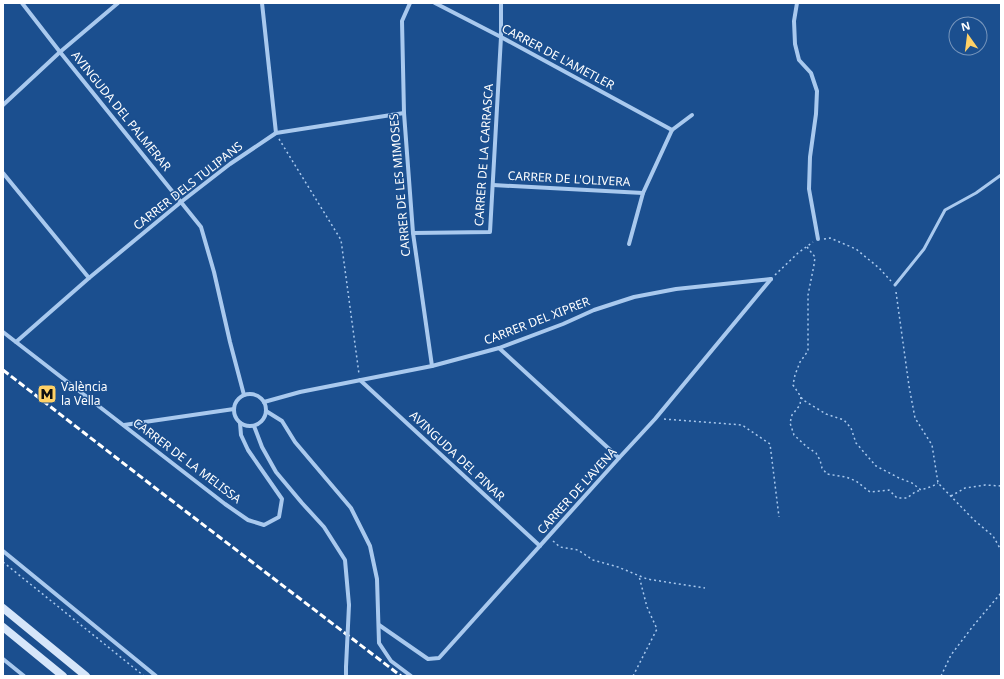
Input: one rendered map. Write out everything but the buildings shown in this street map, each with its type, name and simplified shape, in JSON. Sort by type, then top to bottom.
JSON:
[{"type":"main road","points":[[3,608],[86,676]]},
{"type":"main road","points":[[3,627],[63,676]]},
{"type":"street","name":"AVINGUDA DEL PALMERAR","points":[[22,3],[201,227],[214,272],[244,395]]},
{"type":"street","points":[[3,105],[60,52],[118,3]]},
{"type":"street","points":[[262,3],[276,133]]},
{"type":"street","name":"CARRER DE LES MIMOSES","points":[[410,3],[402,21],[404,113],[413,233],[432,366]]},
{"type":"street","name":"CARRER DE L'AMETLER","points":[[435,3],[501,37],[672,130]]},
{"type":"street","name":"CARRER DE LA CARRASCA","points":[[413,233],[490,232],[501,37],[501,3]]},
{"type":"street","points":[[797,3],[794,21],[795,44],[798,60],[811,73],[817,91],[816,114],[810,157],[809,189],[818,239]]},
{"type":"street","name":"CARRER DELS TULIPANS","points":[[16,342],[89,278],[181,202],[230,164],[276,133],[404,113]]},
{"type":"street","points":[[629,244],[644,193],[672,130],[692,115]]},
{"type":"street","points":[[3,173],[89,278]]},
{"type":"street","name":"CARRER DE L'OLIVERA","points":[[493,185],[644,193]]},
{"type":"street","name":"CARRER DEL XIPRER","points":[[264,402],[300,392],[432,366],[500,348],[563,324],[594,310],[634,297],[676,289],[771,279]]},
{"type":"street","name":"CARRER DE L'AVENA","points":[[379,625],[428,659],[439,658],[656,419],[771,279]]},
{"type":"street","name":"CARRER DE LA MELISSA","points":[[3,332],[225,504],[248,520],[264,525],[279,518],[282,499],[248,450],[241,436],[240,423]]},
{"type":"street","points":[[500,348],[619,458]]},
{"type":"street","name":"AVINGUDA DEL PINAR","points":[[360,380],[540,546]]},
{"type":"street","points":[[253,394],[261,398],[264,402],[266,411],[265,416],[259,424],[249,426],[240,423],[237,419],[234,409],[237,401],[244,395],[253,394]]},
{"type":"street","points":[[124,425],[234,409]]},
{"type":"street","points":[[266,411],[282,421],[294,442],[351,508],[370,546],[377,579],[379,643],[392,661],[411,676]]},
{"type":"street","points":[[254,426],[262,447],[276,472],[324,527],[345,560],[349,605],[346,676]]},
{"type":"street","points":[[3,551],[156,676]]},
{"type":"street","points":[[3,659],[24,676]]},
{"type":"lane","points":[[895,286],[924,249],[945,210],[976,193],[1001,175]]},
{"type":"path","points":[[276,133],[341,240],[360,380]]},
{"type":"path","points":[[771,279],[798,253],[818,239],[830,238],[856,249],[879,268],[895,286],[915,418],[932,445],[938,483],[974,520],[993,536],[1001,550]]},
{"type":"path","points":[[807,247],[815,257],[808,295],[808,351],[800,362],[793,385],[803,400],[826,414],[844,420],[851,428],[856,443],[876,466],[912,483],[921,490]]},
{"type":"path","points":[[801,397],[800,405],[792,415],[790,423],[794,435],[816,453],[822,468],[827,474],[846,477],[856,481],[870,492],[889,490],[897,498],[907,498],[915,492],[938,483]]},
{"type":"path","points":[[656,419],[674,419],[742,425],[770,444],[779,517]]},
{"type":"path","points":[[951,496],[965,488],[985,485],[1001,486]]},
{"type":"path","points":[[548,538],[560,547],[578,550],[593,560],[618,567],[647,579],[705,588]]},
{"type":"path","points":[[3,562],[144,676]]},
{"type":"path","points":[[633,676],[657,629],[647,607],[639,576]]},
{"type":"path","points":[[941,676],[951,655],[1001,593]]},
{"type":"railway","points":[[3,370],[401,676]]},
{"type":"place","name":"València la Vella","points":[[47,394]]}]
